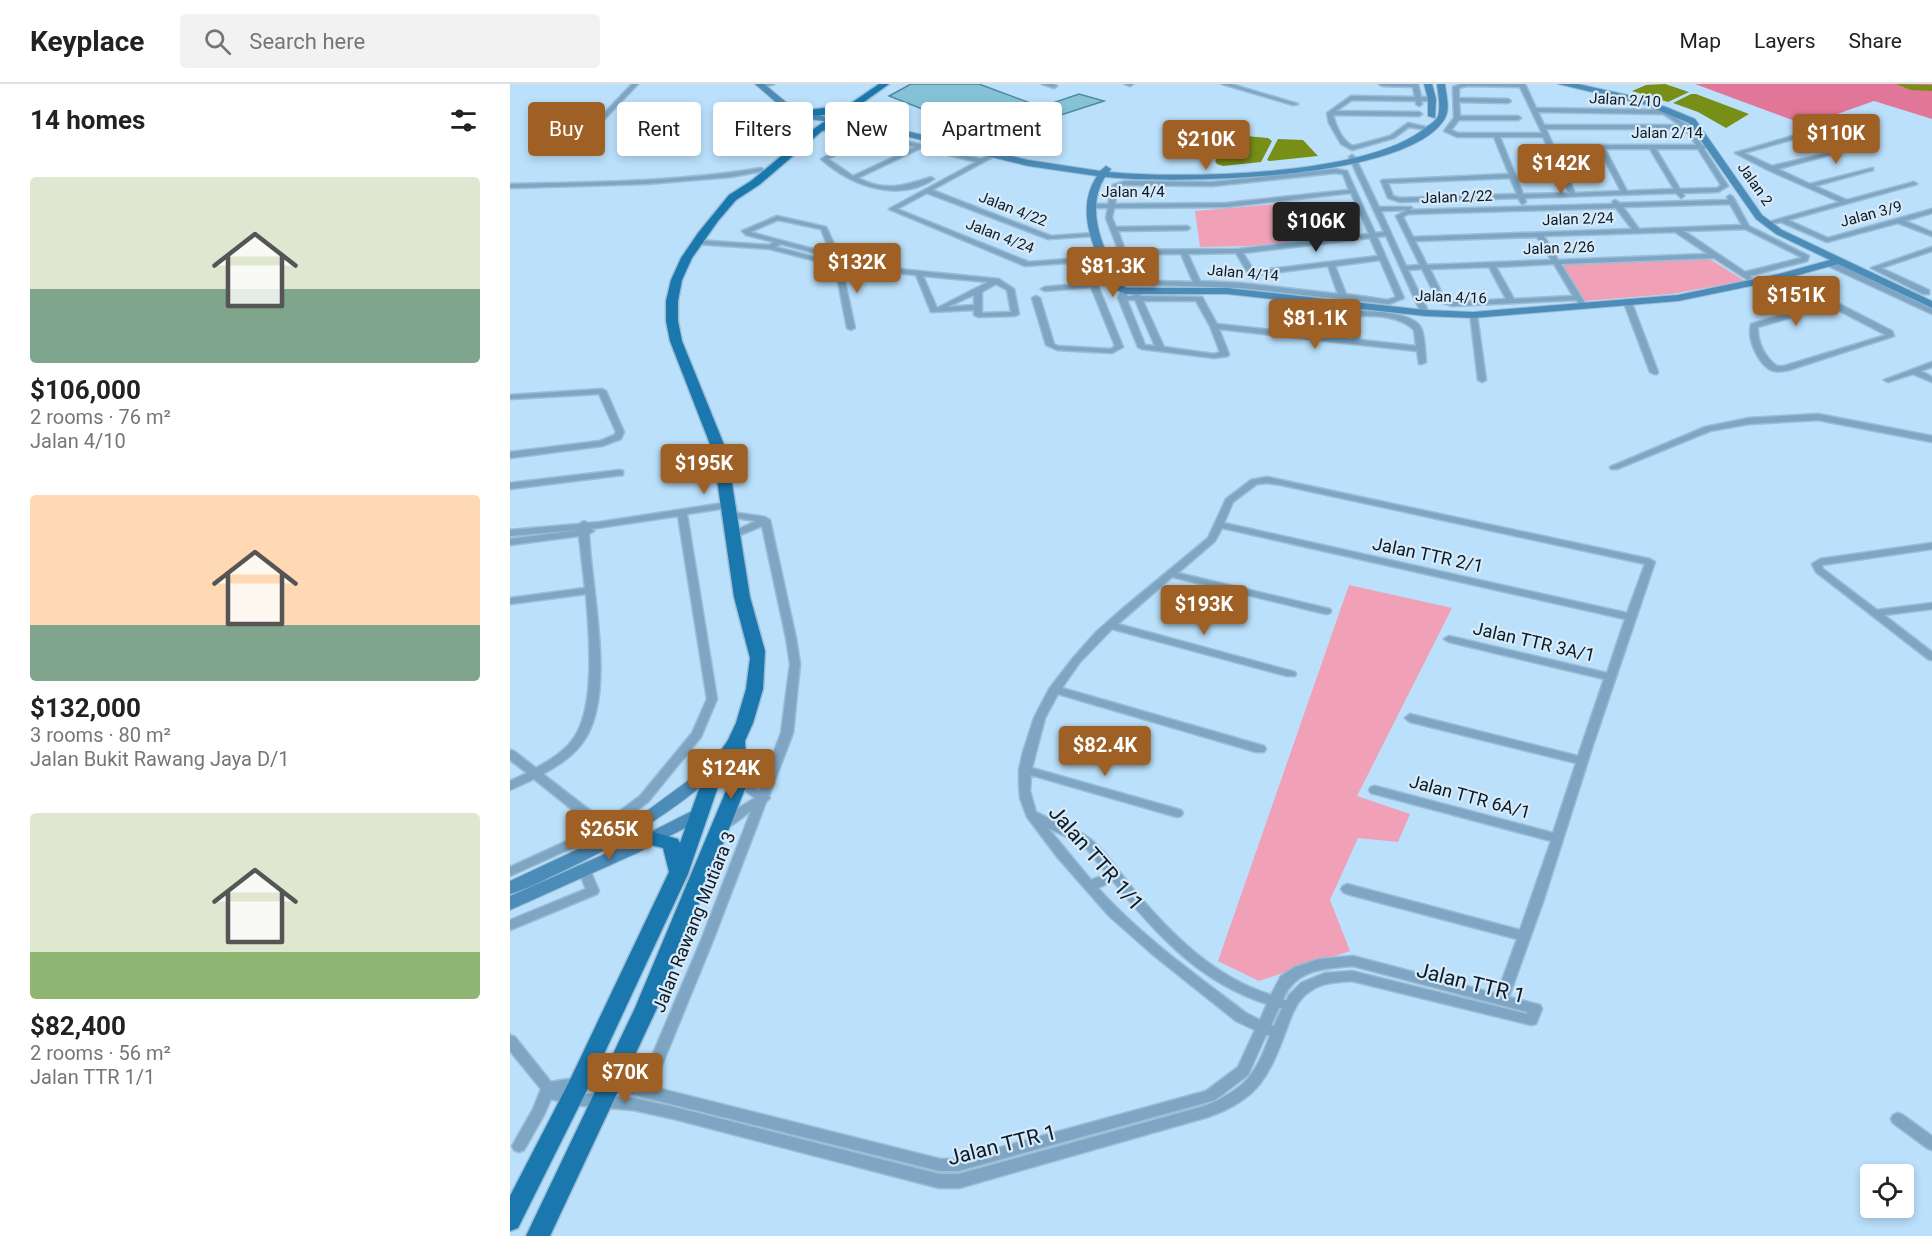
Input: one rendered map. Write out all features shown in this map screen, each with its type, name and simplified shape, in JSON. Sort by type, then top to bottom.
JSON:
[{"type":"main road","points":[[851,102],[879,85]]},
{"type":"main road","points":[[863,102],[879,85]]},
{"type":"main road","points":[[813,129],[825,119]]},
{"type":"main road","points":[[538,1236],[646,1008],[720,830],[734,759],[757,683],[758,657],[746,617],[735,534],[719,450],[678,350],[673,330],[671,299],[675,280],[696,242],[714,218],[745,185],[779,156]]},
{"type":"main road","points":[[745,185],[755,183],[784,156]]},
{"type":"main road","points":[[510,1220],[576,1091],[678,874],[698,814],[713,798],[734,759]]},
{"type":"main road","points":[[653,839],[667,841],[674,847],[678,874]]},
{"type":"street","points":[[605,115],[635,84]]},
{"type":"street","points":[[1045,84],[1054,86]]},
{"type":"street","points":[[1225,84],[1295,104]]},
{"type":"street","points":[[1330,114],[1329,118],[1344,144],[1352,148],[1392,137],[1419,114],[1418,99],[1415,85],[1382,84]]},
{"type":"street","points":[[1354,160],[1406,139],[1423,127],[1432,116],[1432,99],[1428,84]]},
{"type":"street","points":[[1002,156],[1038,166],[1170,178],[1212,177],[1354,160],[1412,143],[1432,129],[1440,120],[1443,112],[1441,84]]},
{"type":"street","points":[[1546,135],[1449,133],[1447,129],[1457,118],[1455,88],[1461,85],[1522,84],[1546,135],[1573,195]]},
{"type":"street","name":"Jalan 2","points":[[1562,84],[1677,114],[1698,126],[1759,217],[1767,224],[1834,262],[1932,305]]},
{"type":"street","points":[[766,85],[788,102]]},
{"type":"street","points":[[1330,114],[1352,98],[1432,99]]},
{"type":"street","points":[[1457,100],[1508,101]]},
{"type":"street","name":"Jalan 2/10","points":[[1534,110],[1664,112],[1688,127],[1715,169],[1724,188],[1677,191]]},
{"type":"street","points":[[1330,114],[1419,114]]},
{"type":"street","points":[[1457,118],[1518,118]]},
{"type":"street","points":[[1408,125],[1423,127]]},
{"type":"street","points":[[1542,127],[1688,127]]},
{"type":"street","points":[[1496,135],[1524,204]]},
{"type":"street","points":[[1799,136],[1739,152],[1739,155],[1846,203]]},
{"type":"street","points":[[909,141],[921,146]]},
{"type":"street","points":[[853,178],[921,146]]},
{"type":"street","name":"Jalan 2/14","points":[[1551,147],[1712,147]]},
{"type":"street","points":[[1601,147],[1625,193]]},
{"type":"street","points":[[1652,147],[1683,199]]},
{"type":"street","points":[[1770,169],[1835,152]]},
{"type":"street","points":[[827,156],[824,158],[853,178],[869,186],[886,190],[906,190],[971,159]]},
{"type":"street","points":[[959,156],[981,161]]},
{"type":"street","points":[[926,190],[991,156]]},
{"type":"street","points":[[1354,160],[1425,313]]},
{"type":"street","points":[[1808,186],[1871,169]]},
{"type":"street","points":[[510,186],[646,182],[731,175],[761,170]]},
{"type":"street","points":[[1252,273],[1383,258],[1374,236],[1364,213],[1345,172],[1335,171],[1212,184],[1125,183],[1115,186],[1109,218],[1123,252],[1238,250],[1374,236],[1388,234]]},
{"type":"street","points":[[1104,172],[1096,185],[1090,220],[1093,234],[1118,288],[1130,295],[1198,299],[1226,352],[1221,356],[1214,356],[1142,347],[1130,295]]},
{"type":"street","points":[[731,175],[745,185]]},
{"type":"street","points":[[1511,176],[1384,181],[1390,197],[1400,200],[1677,191]]},
{"type":"street","points":[[1767,224],[1914,184]]},
{"type":"street","name":"Jalan 4/24","points":[[926,190],[892,209],[1028,264],[1104,258]]},
{"type":"street","name":"Jalan 4/22","points":[[926,190],[1050,238],[1093,234]]},
{"type":"street","name":"Jalan 4/4","points":[[1092,206],[1226,205],[1354,191]]},
{"type":"street","points":[[1377,209],[1616,203],[1683,199],[1731,200],[1745,197]]},
{"type":"street","points":[[1731,200],[1746,227],[1805,256],[1804,259],[1743,274]]},
{"type":"street","name":"Jalan 2/22","points":[[1411,239],[1399,216],[1407,212],[1731,200]]},
{"type":"street","points":[[1616,203],[1637,231]]},
{"type":"street","name":"Jalan 3/9","points":[[1784,221],[1827,240],[1932,211]]},
{"type":"street","points":[[1307,218],[1364,213]]},
{"type":"street","points":[[770,247],[780,242],[822,253],[832,248],[824,228],[783,218],[777,218],[745,231],[748,234],[780,242]]},
{"type":"street","points":[[1900,220],[1932,234]]},
{"type":"street","name":"Jalan 2/24","points":[[1411,239],[1746,227]]},
{"type":"street","points":[[1113,229],[1187,228]]},
{"type":"street","points":[[1676,229],[1755,283]]},
{"type":"street","points":[[1539,234],[1580,302]]},
{"type":"street","points":[[1411,239],[1441,299],[1445,302],[1452,304],[1511,301],[1580,302]]},
{"type":"street","points":[[696,242],[770,247],[838,265],[996,281],[1010,289],[1015,314],[978,315],[978,291]]},
{"type":"street","points":[[1929,291],[1875,268],[1932,249]]},
{"type":"street","points":[[1238,250],[1261,290]]},
{"type":"street","points":[[1183,251],[1197,283]]},
{"type":"street","name":"Jalan 4/14","points":[[1123,252],[1133,278],[1150,284],[1197,283],[1389,302],[1400,298],[1383,258]]},
{"type":"street","name":"Jalan 2/26","points":[[1404,268],[1715,256]]},
{"type":"street","points":[[1036,298],[1050,345],[1057,348],[1112,351],[1119,347],[1084,260]]},
{"type":"street","points":[[1834,262],[1932,312]]},
{"type":"street","name":"Jalan 4/16","points":[[1130,295],[1261,290],[1425,313],[1473,315],[1580,302],[1628,303],[1678,298],[1755,283],[1834,262]]},
{"type":"street","points":[[1331,264],[1343,296]]},
{"type":"street","points":[[1491,264],[1511,301]]},
{"type":"street","points":[[838,265],[851,328]]},
{"type":"street","points":[[919,274],[934,310]]},
{"type":"street","points":[[1780,277],[1831,303],[1889,333],[1890,337],[1778,369],[1767,362],[1753,336],[1754,327],[1831,303]]},
{"type":"street","points":[[934,310],[996,281]]},
{"type":"street","points":[[1045,289],[1094,285]]},
{"type":"street","points":[[1912,296],[1929,291]]},
{"type":"street","points":[[1130,295],[1161,350]]},
{"type":"street","points":[[1628,303],[1654,372]]},
{"type":"street","points":[[934,310],[978,307]]},
{"type":"street","points":[[1356,342],[1354,317],[1362,314],[1402,319],[1415,325],[1418,329],[1422,362]]},
{"type":"street","points":[[1473,315],[1482,380]]},
{"type":"street","points":[[1214,326],[1420,349]]},
{"type":"street","points":[[1888,380],[1932,364]]},
{"type":"street","points":[[1914,371],[1932,380]]},
{"type":"street","points":[[510,398],[602,391],[620,432],[618,437],[602,443],[510,455]]},
{"type":"street","points":[[1614,467],[1708,429],[1749,421],[1818,417],[1932,439]]},
{"type":"street","points":[[510,486],[620,473]]},
{"type":"street","points":[[1031,814],[1023,795],[1025,770],[1032,739],[1054,689],[1079,654],[1207,544],[1229,501],[1254,482],[1267,480],[1650,562],[1525,936],[1501,1001]]},
{"type":"street","points":[[510,542],[682,512],[731,510],[765,520]]},
{"type":"street","points":[[510,888],[611,833],[644,799],[697,734],[712,699],[682,512]]},
{"type":"street","points":[[735,534],[765,520]]},
{"type":"street","name":"Jalan Rawang Mutiara 3","points":[[644,1091],[764,798],[787,733],[793,697],[795,664],[765,520]]},
{"type":"street","name":"Jalan TTR 2/1","points":[[1218,524],[1632,616]]},
{"type":"street","points":[[510,533],[584,529]]},
{"type":"street","points":[[510,786],[537,774],[562,757],[582,737],[588,717],[594,690],[591,590],[584,529]]},
{"type":"street","points":[[1932,546],[1817,564],[1819,570],[1932,657]]},
{"type":"street","points":[[1171,574],[1326,611]]},
{"type":"street","points":[[510,601],[591,590]]},
{"type":"street","points":[[1874,614],[1932,606]]},
{"type":"street","points":[[1111,625],[1291,674]]},
{"type":"street","name":"Jalan TTR 3A/1","points":[[1449,639],[1611,677]]},
{"type":"street","points":[[1054,689],[1260,749]]},
{"type":"street","points":[[1410,718],[1582,761]]},
{"type":"street","points":[[510,754],[611,833],[653,839]]},
{"type":"street","points":[[510,872],[661,812],[734,759],[744,785],[764,798]]},
{"type":"street","points":[[1025,770],[1177,813]]},
{"type":"street","name":"Jalan TTR 6A/1","points":[[1375,790],[1557,838]]},
{"type":"street","points":[[720,830],[734,816],[764,798]]},
{"type":"street","points":[[510,903],[653,839],[698,814]]},
{"type":"street","name":"Jalan TTR 1/1","points":[[1031,814],[1077,835],[1091,846],[1169,937],[1196,962],[1237,988],[1274,1002],[1289,1005]]},
{"type":"street","name":"Jalan TTR 1/1","points":[[1031,814],[1062,855],[1113,913],[1242,1017],[1262,1028],[1278,1033]]},
{"type":"street","points":[[606,860],[613,850],[611,833]]},
{"type":"street","points":[[510,925],[593,891],[584,870]]},
{"type":"street","points":[[1090,886],[1115,875]]},
{"type":"street","points":[[1347,889],[1525,936]]},
{"type":"street","points":[[1184,972],[1196,962]]},
{"type":"street","name":"Jalan TTR 1","points":[[1353,962],[1536,1010],[1531,1020],[1352,976],[1336,975],[1309,983],[1297,992],[1289,1005],[1258,1076],[1248,1089],[1231,1101],[1208,1111],[959,1181],[939,1181],[633,1104],[606,1094],[644,1091],[940,1165],[958,1165],[1210,1096],[1243,1071],[1286,980],[1300,971],[1319,964],[1353,962]]},
{"type":"street","points":[[510,1041],[553,1094],[576,1091],[606,1094]]},
{"type":"street","points":[[519,1146],[539,1111],[547,1087]]},
{"type":"street","points":[[1898,1119],[1932,1144]]},
{"type":"shaded area","points":[[1665,84],[1689,92],[1668,102],[1632,91],[1646,85]]},
{"type":"shaded area","points":[[1695,84],[1932,84],[1932,119],[1874,101],[1806,125]]},
{"type":"shaded area","points":[[1691,94],[1749,114],[1726,128],[1698,112],[1673,103]]},
{"type":"shaded area","points":[[1234,135],[1268,138],[1272,141],[1261,162],[1223,166],[1217,164],[1215,161]]},
{"type":"shaded area","points":[[1278,139],[1303,140],[1318,156],[1269,161],[1267,160]]},
{"type":"shaded area","points":[[1289,203],[1314,239],[1250,246],[1200,247],[1195,211]]},
{"type":"shaded area","points":[[1708,258],[1745,281],[1671,294],[1585,301],[1560,266],[1568,263]]},
{"type":"shaded area","points":[[1349,585],[1452,608],[1357,796],[1410,814],[1398,842],[1358,838],[1330,900],[1350,951],[1259,981],[1218,961]]},
{"type":"building","points":[[911,84],[979,84],[1028,102],[921,102],[921,109],[889,96]]},
{"type":"building","points":[[1079,94],[1104,101],[1062,115],[1062,102],[1056,102]]},
{"type":"waterway","points":[[1901,84],[1932,88]]}]
